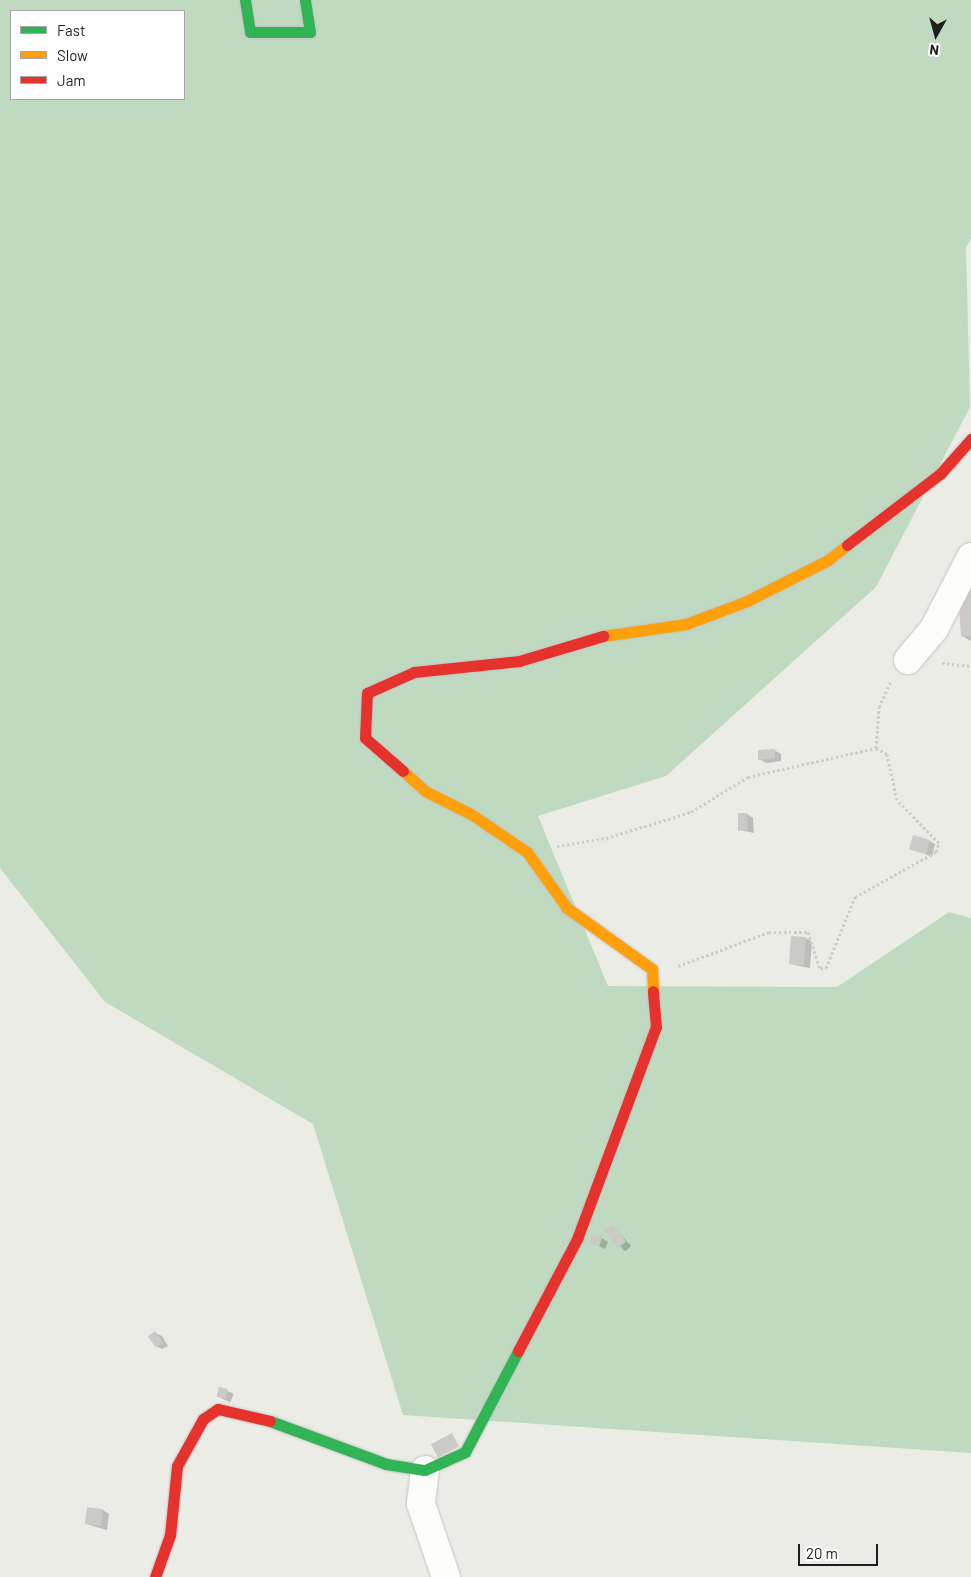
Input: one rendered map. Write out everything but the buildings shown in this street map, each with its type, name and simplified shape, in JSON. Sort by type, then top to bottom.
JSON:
[{"type":"street","points":[[245,0],[250,32],[310,32],[305,0]]},
{"type":"street","points":[[155,1577],[170,1535],[177,1466],[203,1419],[218,1409],[253,1415],[386,1464],[425,1470],[465,1452],[577,1239],[656,1027],[652,969],[567,908],[527,852],[471,814],[425,791],[365,738],[367,694],[414,672],[519,661],[608,635],[686,624],[747,601],[828,560],[940,474],[971,439]]},
{"type":"street","points":[[908,660],[934,629],[971,557]]},
{"type":"street","points":[[425,1470],[421,1504],[446,1577]]},
{"type":"path","points":[[876,748],[879,707],[894,673],[908,660],[971,666]]},
{"type":"path","points":[[527,852],[606,838],[691,812],[748,777],[876,748],[887,754],[897,800],[939,843],[936,852],[855,897],[826,968],[820,968],[808,932],[769,932],[652,975]]},
{"type":"green space","points":[[0,0],[971,0],[971,238],[966,248],[970,407],[876,587],[666,776],[538,816],[608,986],[837,987],[949,912],[971,918],[971,1453],[403,1415],[313,1124],[105,1002],[0,868]]},
{"type":"traffic: fast","points":[[245,0],[250,32],[310,32],[305,0]]},
{"type":"traffic: fast","points":[[270,1421],[386,1464],[425,1470],[465,1452],[518,1351]]},
{"type":"traffic: slow","points":[[603,636],[686,624],[747,601],[828,560],[847,545]]},
{"type":"traffic: slow","points":[[403,771],[425,791],[471,814],[527,852],[567,908],[652,969],[653,991]]},
{"type":"traffic: jam","points":[[847,545],[940,474],[971,439]]},
{"type":"traffic: jam","points":[[403,771],[365,738],[367,693],[414,672],[519,661],[603,636]]},
{"type":"traffic: jam","points":[[518,1351],[577,1239],[656,1027],[653,991]]},
{"type":"traffic: jam","points":[[155,1577],[170,1535],[177,1466],[203,1419],[218,1409],[270,1421]]}]
